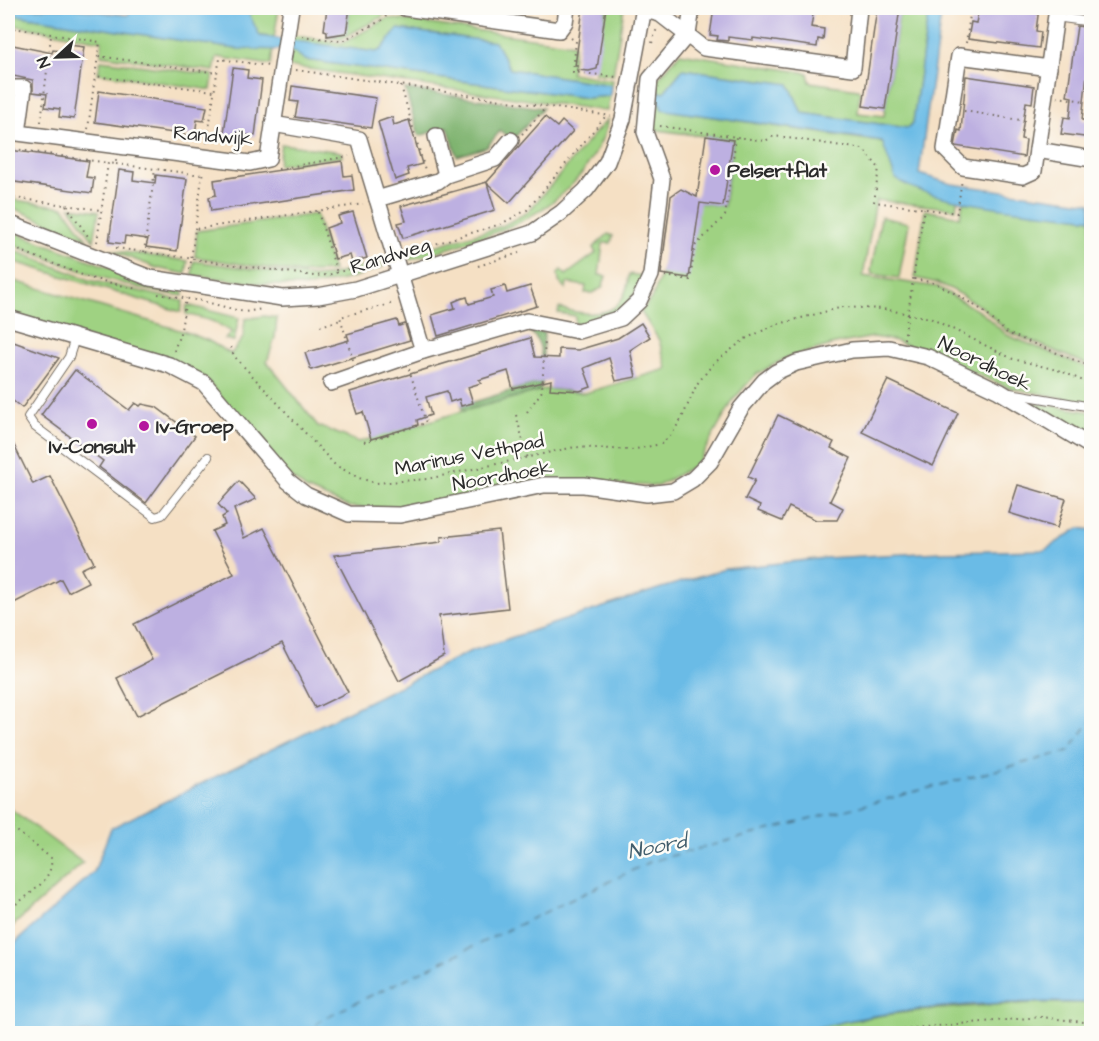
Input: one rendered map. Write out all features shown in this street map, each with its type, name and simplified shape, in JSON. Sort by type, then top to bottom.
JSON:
[{"type":"street","name":"Randwijk","points":[[8,88],[24,88],[18,133],[250,163],[268,159],[291,8]]},
{"type":"street","points":[[405,8],[559,30],[565,22],[567,8]]},
{"type":"street","points":[[332,383],[423,351],[527,321],[578,331],[621,318],[639,301],[649,280],[662,178],[645,132],[650,79],[660,64],[688,34],[692,8]]},
{"type":"street","points":[[644,9],[660,14],[704,48],[853,68],[859,8]]},
{"type":"street","name":"Randweg","points":[[8,223],[186,292],[282,298],[318,296],[356,289],[532,233],[561,213],[586,190],[607,162],[623,119],[624,81],[644,9]]},
{"type":"street","points":[[1049,68],[959,56],[945,149],[963,167],[1023,176],[1034,171],[1049,68],[1056,13]]},
{"type":"street","name":"Randwijk","points":[[273,124],[359,139],[364,154]]},
{"type":"street","points":[[436,136],[446,175]]},
{"type":"street","points":[[377,199],[429,184],[446,175],[495,159],[512,140]]},
{"type":"street","points":[[1037,150],[1092,159]]},
{"type":"street","points":[[364,154],[423,351]]},
{"type":"street","name":"Noordhoek","points":[[8,318],[169,365],[204,383],[268,460],[306,495],[349,514],[400,515],[544,486],[584,485],[647,495],[672,491],[693,479],[710,462],[741,408],[764,381],[776,372],[796,363],[831,354],[874,348],[902,349],[928,357],[999,391],[1092,447]]},
{"type":"lane","points":[[1056,13],[1092,22]]},
{"type":"lane","points":[[75,338],[69,357],[28,417],[34,426],[155,517],[162,515],[208,457]]},
{"type":"lane","points":[[999,391],[1092,407]]},
{"type":"path","points":[[287,35],[342,41],[384,19],[392,8]]},
{"type":"path","points":[[964,57],[971,8]]},
{"type":"path","points":[[1001,8],[1056,13]]},
{"type":"path","points":[[8,27],[51,36],[100,42],[87,141]]},
{"type":"path","points":[[559,30],[576,41],[573,72],[624,81]]},
{"type":"path","points":[[40,135],[51,36]]},
{"type":"path","points":[[98,56],[217,73],[220,59],[282,61],[401,86],[548,105],[613,117],[611,123]]},
{"type":"path","points":[[95,76],[214,92]]},
{"type":"path","points":[[401,86],[429,184]]},
{"type":"path","points":[[1045,96],[1092,102]]},
{"type":"path","points":[[512,140],[518,139],[548,105]]},
{"type":"path","points":[[950,109],[1041,123]]},
{"type":"path","points":[[645,114],[736,137],[765,141],[774,136],[863,149],[879,168],[874,202],[957,213],[962,180]]},
{"type":"path","name":"Randweg","points":[[109,248],[297,275],[337,273],[501,224],[527,210],[606,116]]},
{"type":"path","points":[[649,280],[690,280],[695,246],[725,216],[736,137]]},
{"type":"path","points":[[116,164],[118,145]]},
{"type":"path","points":[[8,148],[203,176]]},
{"type":"path","points":[[268,159],[276,169],[364,154]]},
{"type":"path","points":[[66,205],[96,247],[108,163]]},
{"type":"path","points":[[144,252],[155,169]]},
{"type":"path","points":[[8,196],[101,210]]},
{"type":"path","points":[[169,365],[181,330],[195,229],[360,205],[377,199]]},
{"type":"path","points":[[904,339],[924,208]]},
{"type":"path","points":[[318,211],[337,273]]},
{"type":"path","points":[[8,246],[90,278],[142,290]]},
{"type":"path","points":[[468,269],[527,249]]},
{"type":"path","points":[[914,279],[935,284],[954,293],[981,310],[1007,333],[1092,368]]},
{"type":"path","points":[[152,293],[186,292],[244,312],[273,310]]},
{"type":"path","points":[[364,300],[368,311]]},
{"type":"path","points":[[320,326],[340,320],[340,317],[394,303]]},
{"type":"path","name":"Marinus Vethpad","points":[[231,347],[234,356],[308,439],[335,465],[359,478],[376,483],[407,481],[528,459],[575,447],[631,450],[661,444],[671,435],[697,384],[713,364],[745,339],[775,325],[843,307],[908,313],[930,318],[1012,358],[1061,371],[1092,385]]},
{"type":"path","points":[[340,320],[357,374]]},
{"type":"path","points":[[527,412],[542,391],[548,324]]},
{"type":"path","points":[[364,442],[426,423],[406,357]]},
{"type":"path","points":[[516,415],[528,459]]},
{"type":"path","points":[[8,824],[51,858],[53,867],[49,875],[8,910]]},
{"type":"path","points":[[843,1034],[1041,1017],[1092,1023]]},
{"type":"green space","points":[[246,8],[279,8],[274,38],[258,35]]},
{"type":"green space","points":[[350,8],[385,8],[388,10],[382,17],[341,39],[327,37],[337,35],[338,32],[346,33]]},
{"type":"green space","points":[[606,8],[624,8],[613,75],[595,73]]},
{"type":"green space","points":[[900,8],[929,8],[913,123],[908,128],[802,113],[789,84],[683,69],[664,92],[658,92],[657,80],[680,53],[808,73],[810,82],[858,89],[860,92],[858,113],[884,116]]},
{"type":"green space","points":[[8,14],[236,49],[273,49],[271,65],[217,57],[214,71],[101,55],[102,41],[8,24]]},
{"type":"green space","points":[[388,18],[574,44],[571,73],[612,80],[611,85],[510,69],[495,42],[398,29],[381,50],[376,52],[291,41],[291,35],[343,43]]},
{"type":"green space","points":[[292,50],[305,60],[587,98],[610,96],[607,111],[287,66]]},
{"type":"green space","points":[[101,60],[213,75],[211,90],[98,73]]},
{"type":"green space","points":[[405,89],[543,108],[513,139],[500,131],[487,147],[457,156],[448,127],[419,136]]},
{"type":"green space","points":[[656,103],[672,111],[882,142],[918,189],[957,200],[956,209],[876,200],[863,276],[938,287],[982,313],[1007,335],[1091,369],[1091,403],[1010,388],[896,341],[874,337],[835,344],[784,359],[755,375],[734,399],[697,464],[658,486],[577,483],[403,510],[349,507],[306,489],[281,469],[206,379],[8,312],[8,279],[186,332],[209,341],[231,354],[243,338],[245,319],[264,316],[277,318],[275,337],[267,362],[318,426],[359,442],[527,392],[549,389],[585,393],[667,369],[659,340],[641,312],[653,296],[661,274],[700,203],[724,206],[733,140],[650,129]]},
{"type":"green space","points":[[607,119],[601,141],[579,177],[560,196],[538,212],[489,235],[410,260],[408,254],[502,226],[528,212]]},
{"type":"green space","points":[[281,144],[341,152],[342,157],[278,165]]},
{"type":"green space","points":[[8,199],[64,207],[87,239],[8,206]]},
{"type":"green space","points":[[963,202],[1091,219],[1091,366],[1007,331],[983,308],[953,290],[937,283],[915,278],[925,210],[960,217]]},
{"type":"green space","points":[[70,207],[99,211],[94,241]]},
{"type":"green space","points":[[316,214],[333,271],[300,273],[195,257],[197,231]]},
{"type":"green space","points":[[881,217],[909,223],[899,278],[872,274],[871,271]]},
{"type":"green space","points":[[8,230],[160,286],[183,291],[183,296],[116,282],[8,243]]},
{"type":"green space","points":[[608,234],[613,236],[611,243],[603,243],[599,275],[606,276],[602,288],[592,293],[585,293],[586,286],[567,283],[566,289],[559,282],[558,273],[561,270],[566,275],[596,253],[593,248]]},
{"type":"green space","points":[[8,248],[90,280],[183,301],[181,312],[8,260]]},
{"type":"green space","points":[[109,250],[188,261],[186,274],[157,268]]},
{"type":"green space","points":[[194,261],[313,277],[328,276],[381,262],[383,267],[351,278],[310,287],[262,284],[192,275]]},
{"type":"green space","points":[[629,274],[644,276],[632,298],[617,311],[575,325],[575,316],[558,313],[559,308],[595,313],[614,307],[622,299],[627,289]]},
{"type":"green space","points":[[187,305],[239,318],[234,341],[225,339],[232,332],[212,321],[186,314]]},
{"type":"green space","points":[[530,332],[544,332],[542,384],[539,391],[463,411],[461,406],[539,382],[540,348]]},
{"type":"green space","points":[[1030,402],[1091,412],[1091,442]]},
{"type":"green space","points":[[8,807],[83,863],[8,930]]},
{"type":"green space","points":[[1037,1003],[1091,1003],[1091,1033],[793,1034],[884,1015]]},
{"type":"water","points":[[8,8],[70,8],[127,15],[135,8],[246,8],[260,36],[376,52],[381,50],[398,29],[495,42],[510,69],[611,85],[610,96],[587,98],[305,60],[292,50],[236,49],[8,14]]},
{"type":"water","points":[[929,8],[942,8],[919,174],[952,184],[1091,203],[1091,219],[959,201],[911,187],[895,178],[882,141],[672,111],[661,109],[661,104],[656,103],[658,92],[664,92],[683,69],[789,84],[802,113],[908,128],[913,123]]},
{"type":"water","name":"Noord","points":[[1079,528],[1092,530],[1091,1003],[979,1004],[941,1007],[866,1017],[793,1034],[8,1033],[8,949],[94,872],[111,828],[471,651],[726,569],[825,558],[1045,550]]},
{"type":"building","points":[[327,8],[350,8],[346,33],[327,36],[327,31],[324,30]]},
{"type":"building","points":[[583,8],[606,8],[597,69],[589,71],[577,70],[578,66],[575,66]]},
{"type":"building","points":[[714,8],[814,8],[811,27],[824,29],[823,40],[818,39],[817,47],[753,38],[753,40],[728,37],[728,41],[717,40],[718,36],[710,35]]},
{"type":"building","points":[[877,8],[900,8],[885,109],[863,106]]},
{"type":"building","points":[[979,8],[1028,13],[1028,8],[1039,8],[1036,31],[1041,32],[1039,48],[968,39],[971,22],[976,23]]},
{"type":"building","points":[[1077,26],[1092,28],[1082,120],[1092,121],[1092,138],[1061,134],[1064,117],[1070,118],[1072,97],[1067,96]]},
{"type":"building","points":[[8,44],[52,53],[53,50],[68,52],[69,45],[84,47],[74,119],[59,117],[60,109],[45,107],[47,94],[33,92],[33,80],[8,75]]},
{"type":"building","points":[[233,68],[248,70],[247,78],[262,80],[255,136],[239,134],[238,142],[223,140]]},
{"type":"building","points":[[966,76],[1034,86],[1032,103],[1026,102],[1021,139],[1026,140],[1024,157],[955,146],[958,130],[961,131]]},
{"type":"building","points":[[292,86],[376,98],[371,128],[295,117],[298,102],[290,101]]},
{"type":"building","points":[[99,91],[207,107],[204,121],[197,120],[195,136],[95,122]]},
{"type":"building","points":[[392,117],[394,125],[409,120],[422,164],[407,168],[409,175],[395,180],[378,122]]},
{"type":"building","points":[[545,117],[557,127],[562,121],[573,131],[509,203],[487,183],[495,210],[403,238],[398,223],[406,221],[401,206],[487,182]]},
{"type":"building","points":[[706,136],[733,140],[723,206],[700,203],[689,278],[661,274],[671,196],[681,189],[697,197]]},
{"type":"building","points":[[9,150],[89,161],[86,177],[94,178],[92,193],[8,181]]},
{"type":"building","points":[[342,161],[344,176],[352,175],[354,190],[211,211],[209,197],[216,195],[214,180]]},
{"type":"building","points":[[119,170],[134,172],[133,180],[155,183],[156,175],[187,179],[177,251],[146,247],[148,239],[125,236],[124,244],[109,242]]},
{"type":"building","points":[[353,212],[367,258],[352,262],[350,255],[335,259],[326,228],[340,223],[338,216]]},
{"type":"building","points":[[505,286],[507,293],[530,286],[537,306],[438,336],[432,315],[455,308],[453,302],[460,299],[467,297],[469,304],[493,297],[491,290]]},
{"type":"building","points":[[397,320],[399,326],[405,324],[410,340],[311,370],[305,353],[349,340],[347,334]]},
{"type":"building","points":[[641,323],[650,337],[630,350],[636,377],[616,381],[609,358],[584,368],[591,387],[580,391],[550,389],[551,380],[513,389],[508,371],[479,380],[481,383],[468,387],[473,403],[461,406],[459,399],[450,402],[447,391],[426,397],[431,415],[417,420],[418,425],[371,439],[363,412],[357,414],[350,392],[530,338],[535,357],[559,358],[559,349],[578,350],[618,338]]},
{"type":"building","points":[[8,340],[59,358],[22,408],[8,397]]},
{"type":"building","points":[[75,370],[129,410],[135,403],[140,406],[142,404],[156,407],[195,436],[146,503],[99,467],[103,461],[41,415]]},
{"type":"building","points":[[888,380],[958,413],[933,466],[862,432]]},
{"type":"building","points":[[778,415],[834,442],[831,448],[851,458],[830,501],[843,508],[837,520],[816,520],[789,507],[782,521],[758,511],[760,506],[745,499],[755,480],[748,477]]},
{"type":"building","points":[[8,433],[33,484],[50,476],[94,563],[81,569],[88,582],[68,592],[61,579],[8,606]]},
{"type":"building","points":[[239,481],[256,499],[234,509],[244,538],[264,528],[348,692],[315,708],[282,643],[137,716],[117,678],[152,660],[134,624],[234,574],[212,531],[225,525],[222,517],[227,514],[218,504]]},
{"type":"building","points":[[1018,485],[1066,499],[1057,528],[1009,513]]},
{"type":"building","points":[[499,531],[508,608],[439,616],[444,656],[399,681],[334,555],[441,542],[441,537]]},
{"type":"ferry route","points":[[306,1034],[322,1019],[652,861],[1069,751],[1092,719]]},
{"type":"place","name":"Pelsertflat","points":[[715,170]]},
{"type":"place","name":"Iv-Consult","points":[[92,424]]},
{"type":"place","name":"Iv-Groep","points":[[144,426]]}]
